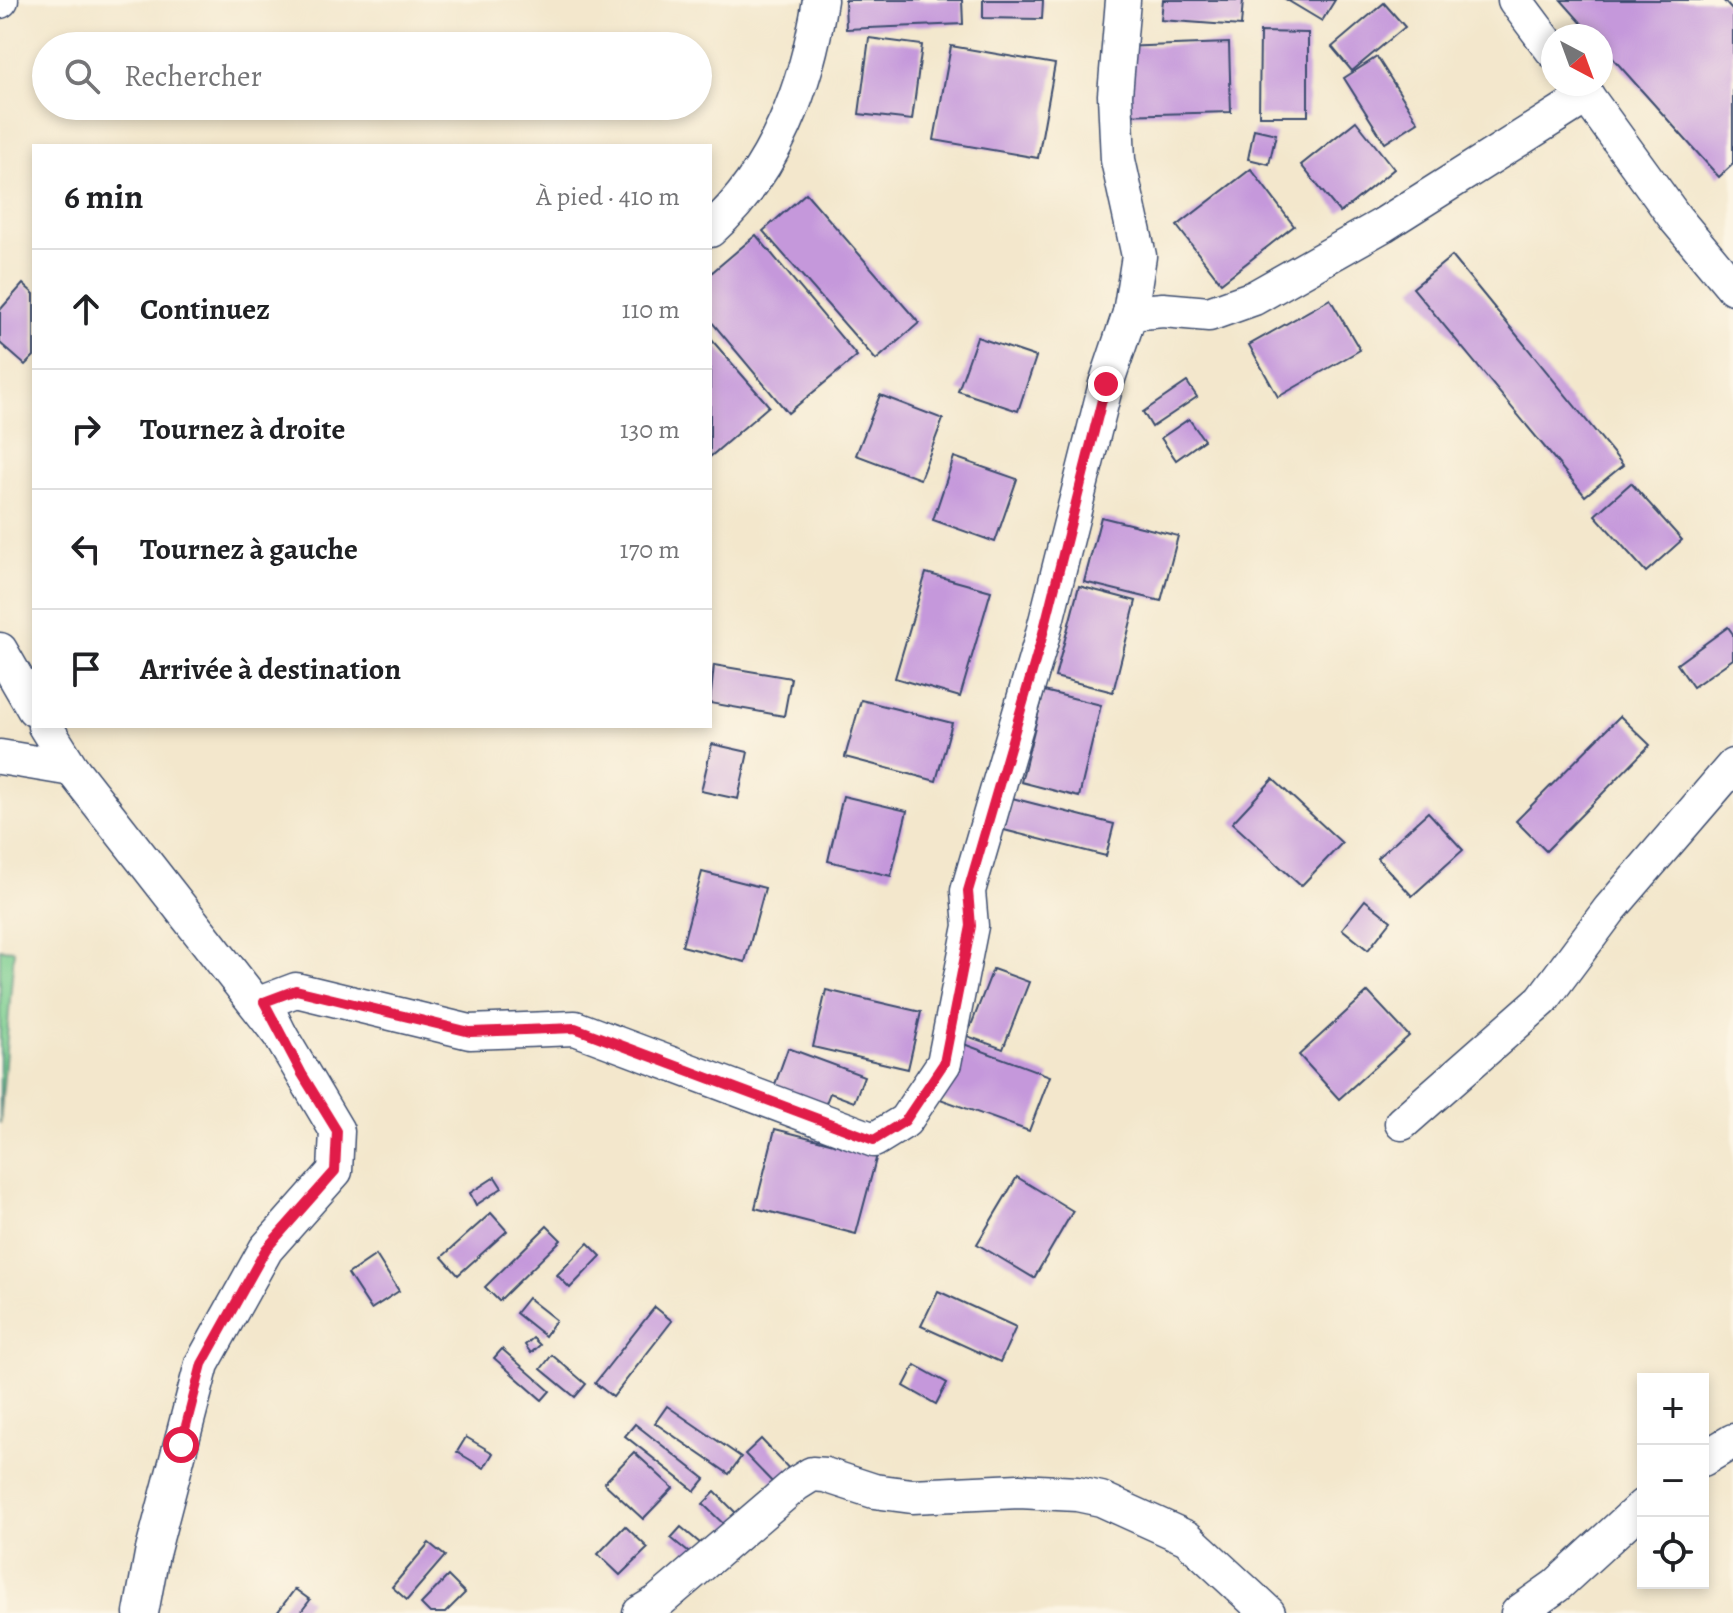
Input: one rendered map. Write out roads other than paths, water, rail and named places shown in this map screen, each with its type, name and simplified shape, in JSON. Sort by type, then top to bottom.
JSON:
[{"type":"street","points":[[712,228],[730,212],[777,145],[814,41],[820,0]]},
{"type":"street","points":[[141,1613],[152,1554],[202,1364],[266,1249],[335,1171],[337,1131],[264,1002],[296,990],[470,1032],[575,1028],[874,1140],[905,1121],[944,1063],[971,926],[968,891],[1041,641],[1106,384],[1146,311],[1139,256],[1118,160],[1115,95],[1123,0]]},
{"type":"street","points":[[1515,0],[1541,35]]},
{"type":"street","points":[[1146,311],[1209,314],[1254,298],[1383,225],[1573,96]]},
{"type":"street","points":[[1586,96],[1676,219],[1733,287]]},
{"type":"street","points":[[10,658],[32,705]]},
{"type":"street","points":[[46,728],[72,769],[280,1035]]},
{"type":"street","points":[[0,757],[72,769]]},
{"type":"street","points":[[1402,1123],[1542,1000],[1610,909],[1733,766]]},
{"type":"street","points":[[1709,1455],[1733,1441]]},
{"type":"street","points":[[640,1613],[658,1602],[796,1484],[812,1474],[825,1475],[874,1491],[912,1496],[1019,1491],[1077,1494],[1101,1499],[1187,1538],[1268,1613]]},
{"type":"street","points":[[1518,1613],[1556,1586],[1637,1512]]}]
